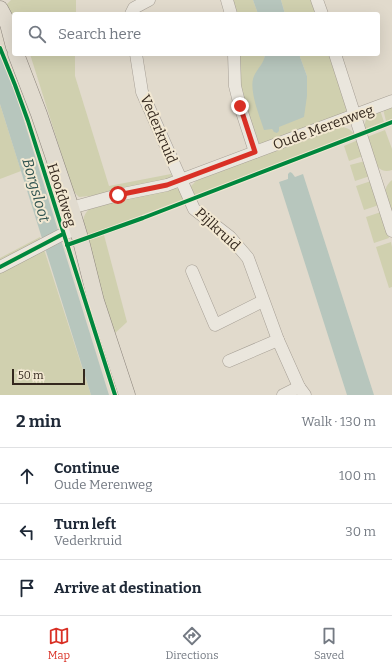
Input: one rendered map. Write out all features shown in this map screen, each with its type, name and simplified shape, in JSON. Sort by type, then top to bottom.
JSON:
[{"type":"main road","points":[[0,10],[8,24],[12,40]]},
{"type":"main road","points":[[0,29],[12,45]]},
{"type":"main road","name":"Hoofdweg","points":[[17,56],[39,114],[71,208],[96,301],[127,395]]},
{"type":"street","points":[[132,12],[134,8],[149,0]]},
{"type":"street","points":[[227,0],[230,12]]},
{"type":"street","points":[[317,0],[321,12]]},
{"type":"street","name":"Vederkruid","points":[[136,56],[142,92],[190,200]]},
{"type":"street","points":[[234,56],[235,86],[255,152]]},
{"type":"street","points":[[336,56],[392,231]]},
{"type":"street","name":"Oude Merenweg","points":[[71,208],[118,195],[167,185],[392,101]]},
{"type":"street","name":"Pijlkruid","points":[[190,200],[194,209],[230,237],[248,258],[278,340],[302,391],[283,395]]},
{"type":"street","points":[[0,267],[60,236],[77,229]]},
{"type":"street","points":[[192,271],[215,324],[263,301]]},
{"type":"street","points":[[229,361],[278,340]]},
{"type":"green space","points":[[11,0],[76,0],[76,12],[12,12],[12,17],[3,8]]},
{"type":"green space","points":[[230,0],[253,0],[257,12],[234,12]]},
{"type":"green space","points":[[281,0],[313,0],[316,12],[284,12]]},
{"type":"green space","points":[[31,56],[75,56],[75,76],[109,186],[171,174],[172,176],[170,179],[100,195],[79,197],[73,191]]},
{"type":"green space","points":[[238,56],[265,56],[264,61],[260,67],[273,131],[278,127],[307,76],[300,56],[331,56],[348,108],[342,116],[260,144],[255,140],[239,90]]},
{"type":"green space","points":[[0,104],[21,171],[0,179]]},
{"type":"green space","points":[[392,105],[392,119],[386,121],[383,109]]},
{"type":"green space","points":[[380,110],[384,122],[365,129],[366,119]]},
{"type":"green space","points":[[336,127],[346,128],[354,134],[195,195],[192,194],[190,187],[196,181]]},
{"type":"green space","points":[[385,130],[392,149],[392,170],[386,171],[377,166],[374,161],[367,137]]},
{"type":"green space","points":[[358,140],[363,156],[349,161],[344,146]]},
{"type":"green space","points":[[365,161],[370,176],[355,181],[350,165]]},
{"type":"green space","points":[[392,180],[392,216],[386,201],[385,193],[388,184]]},
{"type":"green space","points":[[371,181],[379,205],[364,210],[356,186]]},
{"type":"green space","points":[[175,188],[179,189],[184,197],[182,200],[88,235],[84,217],[91,207]]},
{"type":"green space","points":[[381,212],[389,238],[374,243],[366,217]]},
{"type":"green space","points":[[104,235],[127,322],[113,335],[103,301],[89,240]]},
{"type":"green space","points":[[40,237],[91,395],[0,395],[0,258]]},
{"type":"green space","points":[[391,242],[392,287],[389,288],[376,247]]},
{"type":"water","points":[[253,0],[281,0],[284,12],[257,12]]},
{"type":"water","name":"Borgsloot","points":[[0,56],[13,85],[109,395],[91,395],[0,104]]},
{"type":"water","points":[[300,56],[307,76],[307,96],[304,117],[279,127],[279,131],[277,133],[272,129],[264,130],[253,95],[252,88],[254,76],[264,57]]},
{"type":"water","points":[[290,172],[295,177],[303,174],[374,395],[347,395],[279,182],[288,179],[288,174]]},
{"type":"cycle path","points":[[0,48],[28,121],[115,395]]},
{"type":"cycle path","points":[[67,245],[143,218],[392,122]]},
{"type":"cycle path","points":[[0,267],[63,234]]},
{"type":"route","points":[[118,195],[167,185],[255,152],[240,106]]}]
